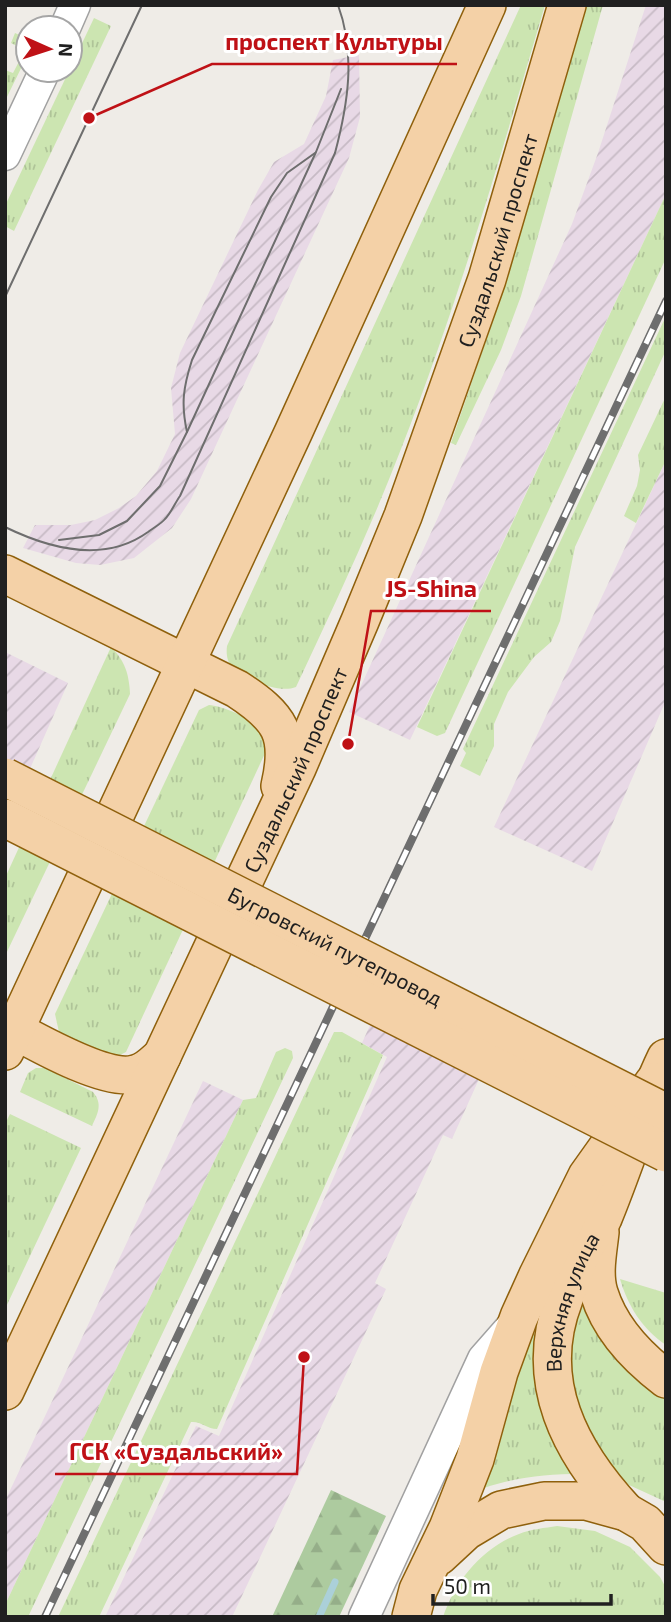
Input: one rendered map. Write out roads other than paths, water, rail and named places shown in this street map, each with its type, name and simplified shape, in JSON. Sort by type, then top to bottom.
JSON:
[{"type":"main road","points":[[162,1056],[135,1074],[121,1075],[87,1066],[9,1035],[185,664],[487,5]]},
{"type":"main road","name":"Суздальский проспект","points":[[5,1391],[297,768],[360,621],[436,426],[487,279],[567,5]]},
{"type":"main road","points":[[5,574],[237,689],[267,711],[285,741],[286,762],[273,817]]},
{"type":"main road","name":"Бугровский путепровод","points":[[5,777],[662,1085]]},
{"type":"main road","name":"Бугровский путепровод","points":[[5,818],[666,1153]]},
{"type":"main road","name":"Верхняя улица","points":[[651,1527],[610,1495],[577,1451],[562,1417],[552,1381],[554,1339],[562,1303],[585,1246],[602,1221],[662,1085]]},
{"type":"main road","name":"Верхняя улица","points":[[411,1617],[418,1590],[433,1561],[475,1459],[499,1372],[538,1275],[587,1176],[662,1085]]},
{"type":"main road","points":[[602,1221],[597,1261],[598,1292],[617,1330],[641,1360],[666,1379]]},
{"type":"main road","points":[[433,1561],[466,1531],[501,1510],[544,1501],[586,1500],[651,1527]]},
{"type":"street","points":[[5,155],[38,84]]},
{"type":"street","points":[[363,1617],[483,1359],[519,1317]]},
{"type":"waterway","points":[[319,1617],[335,1582]]},
{"type":"tram line","points":[[5,297],[142,5]]},
{"type":"tram line","points":[[5,527],[59,546],[96,550],[131,542],[161,523],[171,511],[335,153],[348,79],[347,42],[338,5]]},
{"type":"tram line","points":[[59,540],[99,535],[127,521],[160,486],[316,152],[341,89]]},
{"type":"tram line","points":[[187,432],[184,396],[192,360],[271,197],[287,173],[315,153]]},
{"type":"railway","points":[[45,1617],[666,301]]},
{"type":"place","name":"проспект Культуры","points":[[89,118]]},
{"type":"place","name":"JS-Shina","points":[[348,744]]},
{"type":"place","name":"ГСК «Суздальский»","points":[[304,1357]]}]
